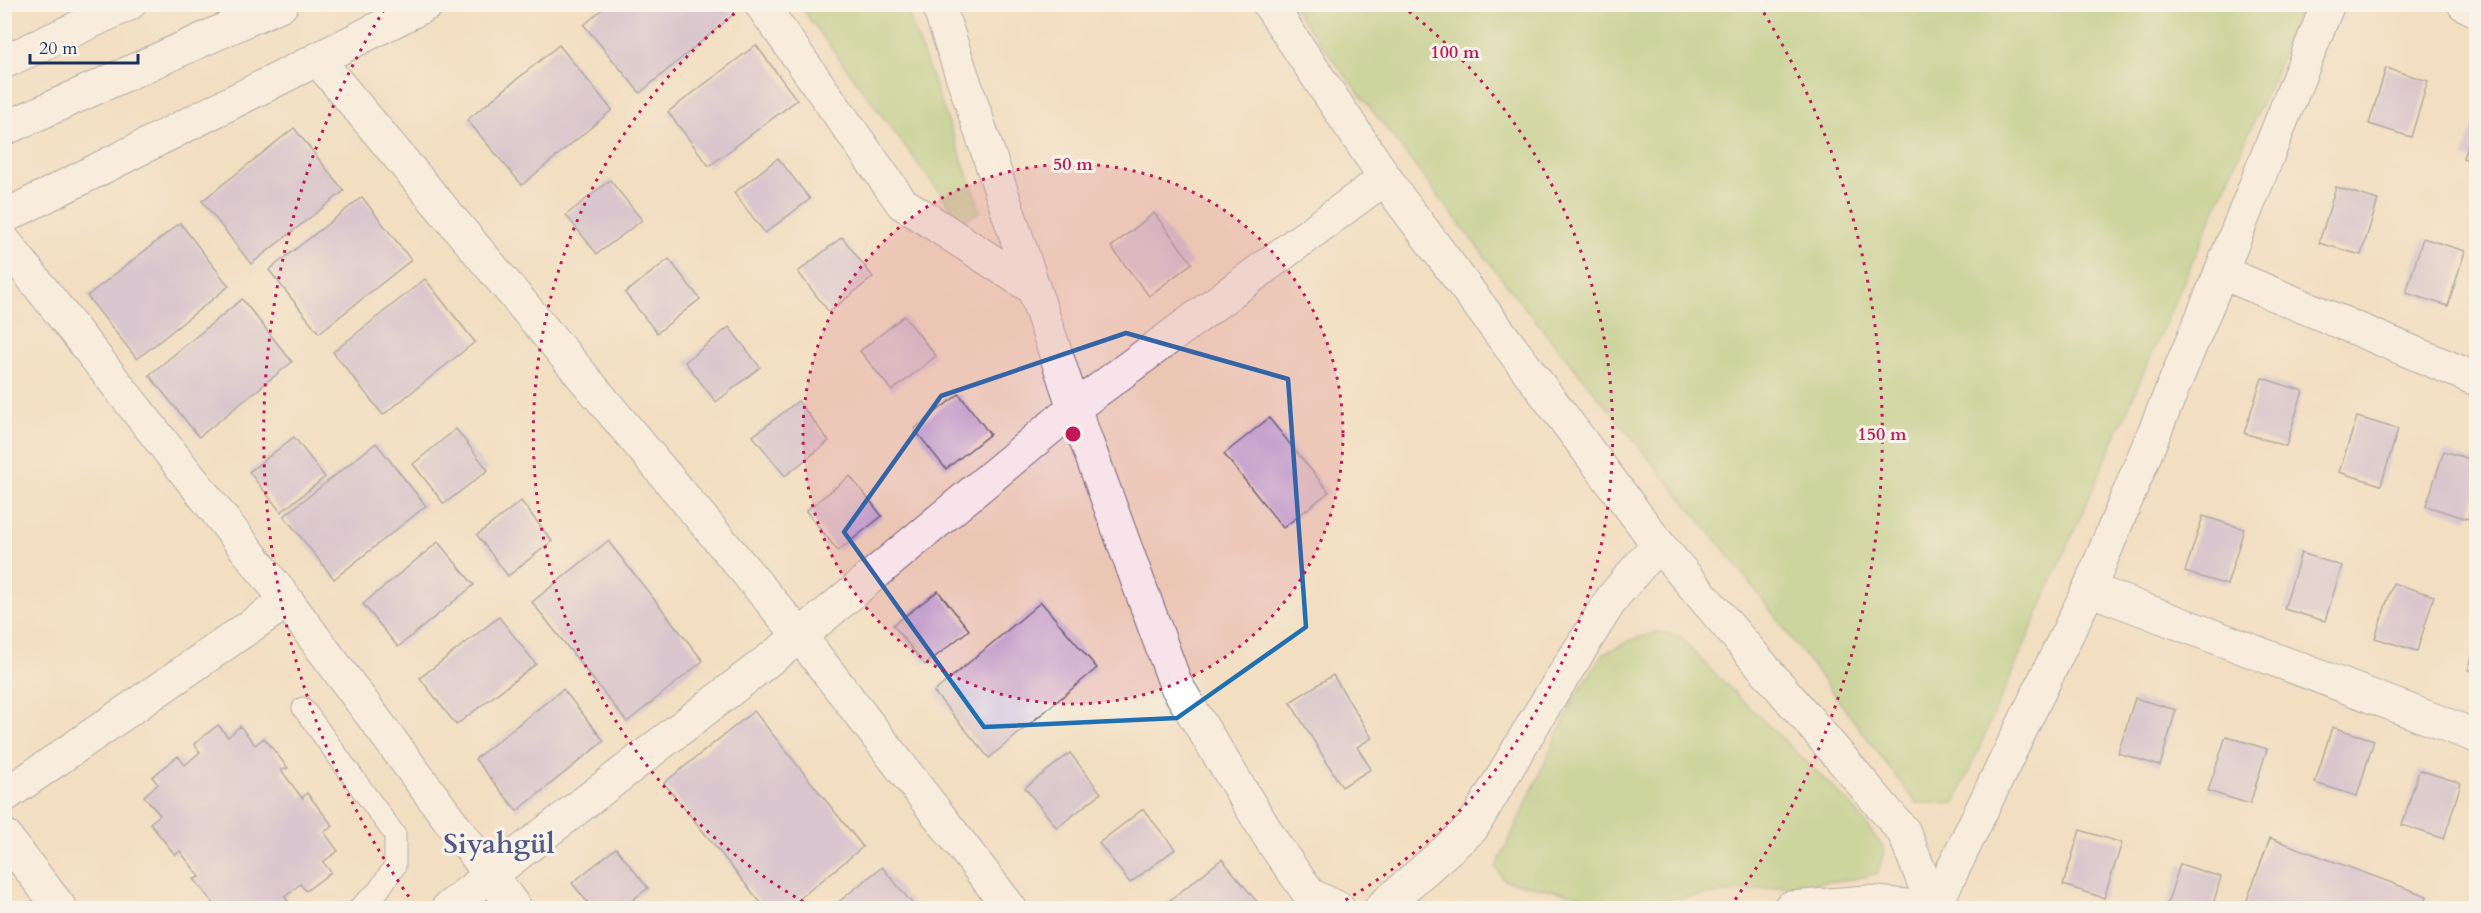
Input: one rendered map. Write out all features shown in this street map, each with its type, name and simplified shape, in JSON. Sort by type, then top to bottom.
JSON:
[{"type":"street","points":[[4,62],[129,4]]},
{"type":"street","points":[[4,217],[427,4]]},
{"type":"street","points":[[761,4],[902,202],[1033,288]]},
{"type":"street","points":[[938,4],[1074,408],[1176,685],[1274,844],[1310,895],[1338,909]]},
{"type":"street","points":[[1269,4],[1385,178],[1658,544],[1904,832],[1934,909]]},
{"type":"street","points":[[1934,909],[2089,589],[2221,272],[2328,4]]},
{"type":"street","points":[[2464,4],[2476,9]]},
{"type":"street","points":[[4,129],[263,8]]},
{"type":"street","points":[[318,60],[800,636],[1011,909]]},
{"type":"street","points":[[447,909],[800,636],[1074,408],[1385,178]]},
{"type":"street","points":[[4,241],[287,602],[515,909]]},
{"type":"street","points":[[2221,272],[2476,379]]},
{"type":"street","points":[[1381,909],[1472,828],[1613,597],[1658,544]]},
{"type":"street","points":[[2089,589],[2476,736]]},
{"type":"street","points":[[4,796],[287,602]]},
{"type":"street","points":[[4,835],[60,909]]},
{"type":"street","points":[[1790,909],[1867,902],[1926,909]]},
{"type":"lane","points":[[303,708],[395,835],[395,866],[378,891],[359,909]]},
{"type":"highlighted area","points":[[1126,333],[1288,379],[1306,627],[1177,718],[984,727],[844,532],[941,396]]},
{"type":"green space","points":[[799,5],[905,5],[981,211],[962,222]]},
{"type":"green space","points":[[1291,5],[2300,5],[2279,64],[1955,803],[1916,803],[1734,562],[1516,297]]},
{"type":"green space","points":[[1657,632],[1679,636],[1712,671],[1853,807],[1885,850],[1878,873],[1854,879],[1624,904],[1505,881],[1496,868],[1575,697],[1603,654],[1631,640]]},
{"type":"building","points":[[608,4],[726,4],[734,14],[640,93],[584,25]]},
{"type":"building","points":[[559,45],[612,110],[522,185],[467,120]]},
{"type":"building","points":[[756,45],[797,100],[709,166],[668,112]]},
{"type":"building","points":[[2386,68],[2428,81],[2411,137],[2369,124]]},
{"type":"building","points":[[2476,118],[2476,162],[2463,158]]},
{"type":"building","points":[[294,128],[344,191],[251,264],[202,201]]},
{"type":"building","points":[[778,158],[810,199],[765,233],[734,193]]},
{"type":"building","points":[[610,180],[642,220],[597,254],[566,215]]},
{"type":"building","points":[[2336,187],[2378,200],[2361,255],[2319,243]]},
{"type":"building","points":[[362,197],[411,260],[319,333],[269,270]]},
{"type":"building","points":[[1154,213],[1192,263],[1149,296],[1111,247]]},
{"type":"building","points":[[180,223],[229,286],[137,359],[87,296]]},
{"type":"building","points":[[842,237],[873,277],[829,312],[798,272]]},
{"type":"building","points":[[2423,238],[2465,251],[2448,306],[2406,293]]},
{"type":"building","points":[[669,259],[700,299],[657,333],[625,293]]},
{"type":"building","points":[[425,279],[475,342],[383,415],[333,352]]},
{"type":"building","points":[[242,299],[292,362],[199,437],[149,375]]},
{"type":"building","points":[[904,316],[936,356],[892,391],[860,351]]},
{"type":"building","points":[[729,327],[760,367],[716,402],[685,362]]},
{"type":"building","points":[[2262,378],[2303,391],[2286,446],[2244,433]]},
{"type":"building","points":[[959,394],[990,434],[946,469],[914,429]]},
{"type":"building","points":[[798,401],[829,441],[785,476],[753,436]]},
{"type":"building","points":[[2357,417],[2398,429],[2381,485],[2339,472]]},
{"type":"building","points":[[1269,418],[1329,492],[1283,528],[1224,454]]},
{"type":"building","points":[[456,429],[488,470],[444,504],[413,464]]},
{"type":"building","points":[[294,437],[325,477],[281,512],[249,472]]},
{"type":"building","points":[[376,443],[426,506],[334,579],[284,516]]},
{"type":"building","points":[[2444,451],[2476,461],[2476,491],[2468,519],[2426,506]]},
{"type":"building","points":[[850,476],[882,516],[838,551],[806,511]]},
{"type":"building","points":[[521,501],[552,541],[508,576],[477,535]]},
{"type":"building","points":[[2203,516],[2244,529],[2227,585],[2185,572]]},
{"type":"building","points":[[608,541],[703,661],[627,722],[532,602]]},
{"type":"building","points":[[438,542],[474,585],[398,647],[363,604]]},
{"type":"building","points":[[2301,553],[2342,566],[2325,621],[2284,609]]},
{"type":"building","points":[[2393,583],[2434,596],[2417,651],[2375,638]]},
{"type":"building","points":[[938,591],[969,630],[925,665],[893,625]]},
{"type":"building","points":[[1041,602],[1097,668],[989,758],[934,692]]},
{"type":"building","points":[[499,617],[536,664],[456,725],[420,678]]},
{"type":"building","points":[[2476,645],[2476,672],[2468,670]]},
{"type":"building","points":[[1333,675],[1372,738],[1357,747],[1371,769],[1342,787],[1290,702]]},
{"type":"building","points":[[563,689],[604,741],[517,811],[475,759]]},
{"type":"building","points":[[2135,698],[2176,710],[2160,766],[2118,753]]},
{"type":"building","points":[[754,711],[863,847],[788,908],[765,908],[664,783]]},
{"type":"building","points":[[218,725],[228,737],[240,726],[255,745],[264,738],[288,768],[281,770],[302,798],[307,793],[333,826],[324,832],[338,851],[323,862],[331,872],[306,891],[300,884],[285,897],[289,903],[282,908],[230,908],[229,906],[217,908],[194,879],[200,877],[180,851],[175,855],[150,823],[160,815],[144,796],[158,784],[152,777],[178,756],[185,765],[200,752],[194,744]]},
{"type":"building","points":[[2332,727],[2374,740],[2357,796],[2315,783]]},
{"type":"building","points":[[2226,736],[2267,749],[2250,804],[2208,791]]},
{"type":"building","points":[[1070,753],[1101,793],[1057,828],[1025,788]]},
{"type":"building","points":[[2419,770],[2461,783],[2444,839],[2402,825]]},
{"type":"building","points":[[1143,809],[1175,849],[1130,883],[1099,843]]},
{"type":"building","points":[[2080,830],[2122,843],[2104,898],[2063,885]]},
{"type":"building","points":[[2270,838],[2427,896],[2423,908],[2244,908]]},
{"type":"building","points":[[616,848],[648,888],[622,908],[592,908],[572,883]]},
{"type":"building","points":[[1222,859],[1262,908],[1160,908]]},
{"type":"building","points":[[2180,864],[2221,877],[2212,908],[2166,908]]},
{"type":"building","points":[[882,867],[916,908],[831,908]]},
{"type":"district","name":"Siyahgül","points":[[499,844]]}]
